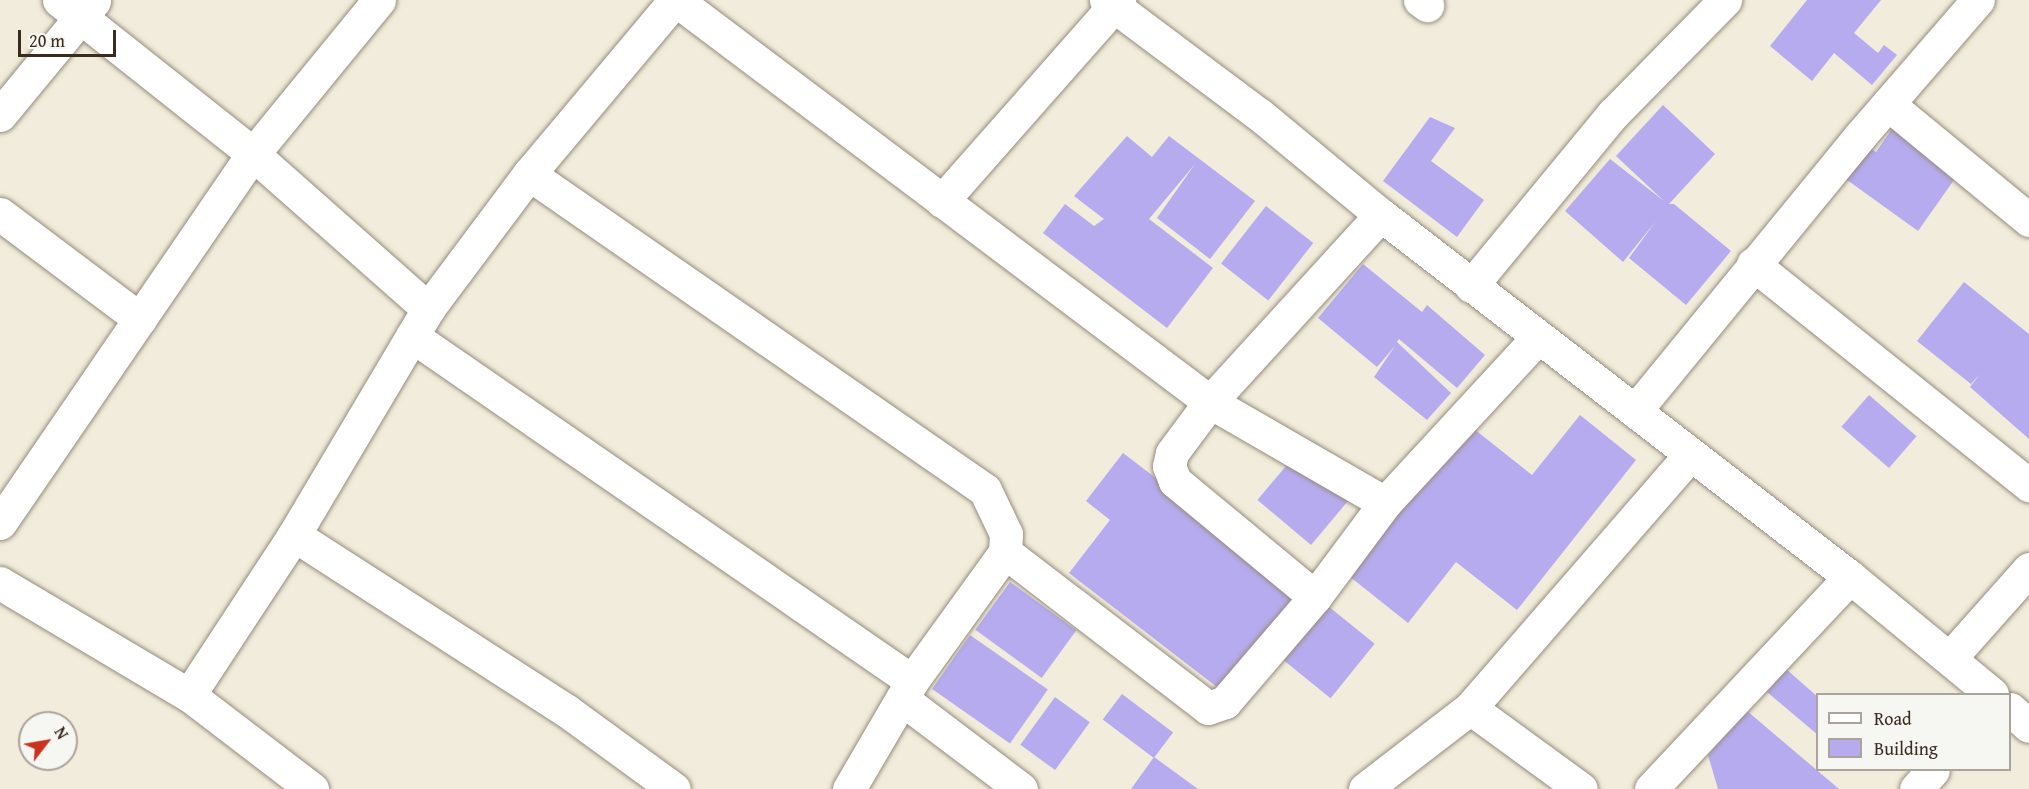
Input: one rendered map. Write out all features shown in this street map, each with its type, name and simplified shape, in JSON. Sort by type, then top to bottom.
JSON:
[{"type":"street","points":[[0,523],[253,154],[379,0]]},
{"type":"street","points":[[189,695],[294,535],[420,323],[529,174],[675,0],[1210,402],[1385,503]]},
{"type":"street","points":[[1471,285],[1613,114],[1725,0]]},
{"type":"street","points":[[1635,411],[1754,264],[1978,0]]},
{"type":"street","points":[[942,201],[1113,2],[1260,115],[1381,215],[1635,411],[1689,456],[1850,577],[1991,693]]},
{"type":"street","points":[[0,115],[79,6],[253,154],[420,323],[907,690],[1021,789]]},
{"type":"street","points":[[1888,104],[2029,220]]},
{"type":"street","points":[[529,174],[985,489],[1006,534],[1005,552],[907,690],[849,789]]},
{"type":"street","points":[[0,214],[140,319]]},
{"type":"street","points":[[1315,597],[1175,481],[1169,466],[1172,453],[1210,402],[1381,215]]},
{"type":"street","points":[[1754,264],[2029,485]]},
{"type":"street","points":[[1005,552],[1208,708],[1225,702],[1315,597],[1385,503],[1538,338]]},
{"type":"street","points":[[1365,789],[1470,708],[1689,456]]},
{"type":"street","points":[[294,535],[567,711],[674,789]]},
{"type":"street","points":[[1950,658],[2029,569]]},
{"type":"street","points":[[1652,789],[1850,577]]},
{"type":"street","points":[[0,583],[189,695],[306,787]]},
{"type":"street","points":[[1470,708],[1581,789]]},
{"type":"street","points":[[2011,710],[2029,726]]},
{"type":"street","points":[[1916,789],[1932,771]]},
{"type":"building","points":[[1807,0],[1881,0],[1854,33],[1878,53],[1884,45],[1897,55],[1872,85],[1834,53],[1812,81],[1770,46]]},
{"type":"building","points":[[1663,105],[1715,154],[1669,204],[1674,204],[1731,251],[1686,305],[1629,258],[1656,221],[1623,262],[1565,211],[1610,159],[1664,201],[1616,156]]},
{"type":"building","points":[[1430,117],[1455,128],[1431,161],[1484,200],[1457,237],[1383,181]]},
{"type":"building","points":[[1896,123],[1961,170],[1918,231],[1836,172],[1858,140],[1876,152]]},
{"type":"building","points":[[1127,136],[1152,157],[1169,136],[1255,201],[1210,259],[1157,218],[1195,164],[1149,219],[1213,268],[1167,328],[1043,233],[1065,204],[1094,226],[1104,219],[1074,196]]},
{"type":"building","points":[[1266,206],[1313,243],[1268,300],[1221,264]]},
{"type":"building","points":[[1363,264],[1422,312],[1427,305],[1485,355],[1457,388],[1399,339],[1397,342],[1451,393],[1427,420],[1374,377],[1395,346],[1377,367],[1318,318]]},
{"type":"building","points":[[1964,282],[2029,334],[2029,439],[1970,387],[1980,374],[1971,384],[1917,341]]},
{"type":"building","points":[[1869,395],[1917,436],[1889,468],[1841,427]]},
{"type":"building","points":[[1580,415],[1636,460],[1517,610],[1456,562],[1408,623],[1349,576],[1469,425],[1532,475]]},
{"type":"building","points":[[1123,453],[1304,591],[1226,694],[1069,573],[1110,520],[1086,501]]},
{"type":"building","points":[[1296,454],[1350,499],[1311,545],[1257,500]]},
{"type":"building","points":[[1010,582],[1076,630],[1042,678],[975,630]]},
{"type":"building","points":[[1328,606],[1375,644],[1331,698],[1284,660]]},
{"type":"building","points":[[970,635],[1048,689],[1010,744],[932,689]]},
{"type":"building","points":[[1786,669],[1816,695],[1816,733],[1767,692]]},
{"type":"building","points":[[1122,694],[1173,733],[1154,758],[1103,720]]},
{"type":"building","points":[[1055,697],[1090,722],[1055,770],[1020,745]]},
{"type":"building","points":[[1746,710],[1839,789],[1718,789],[1708,755]]},
{"type":"building","points":[[1154,757],[1198,789],[1131,789]]}]
